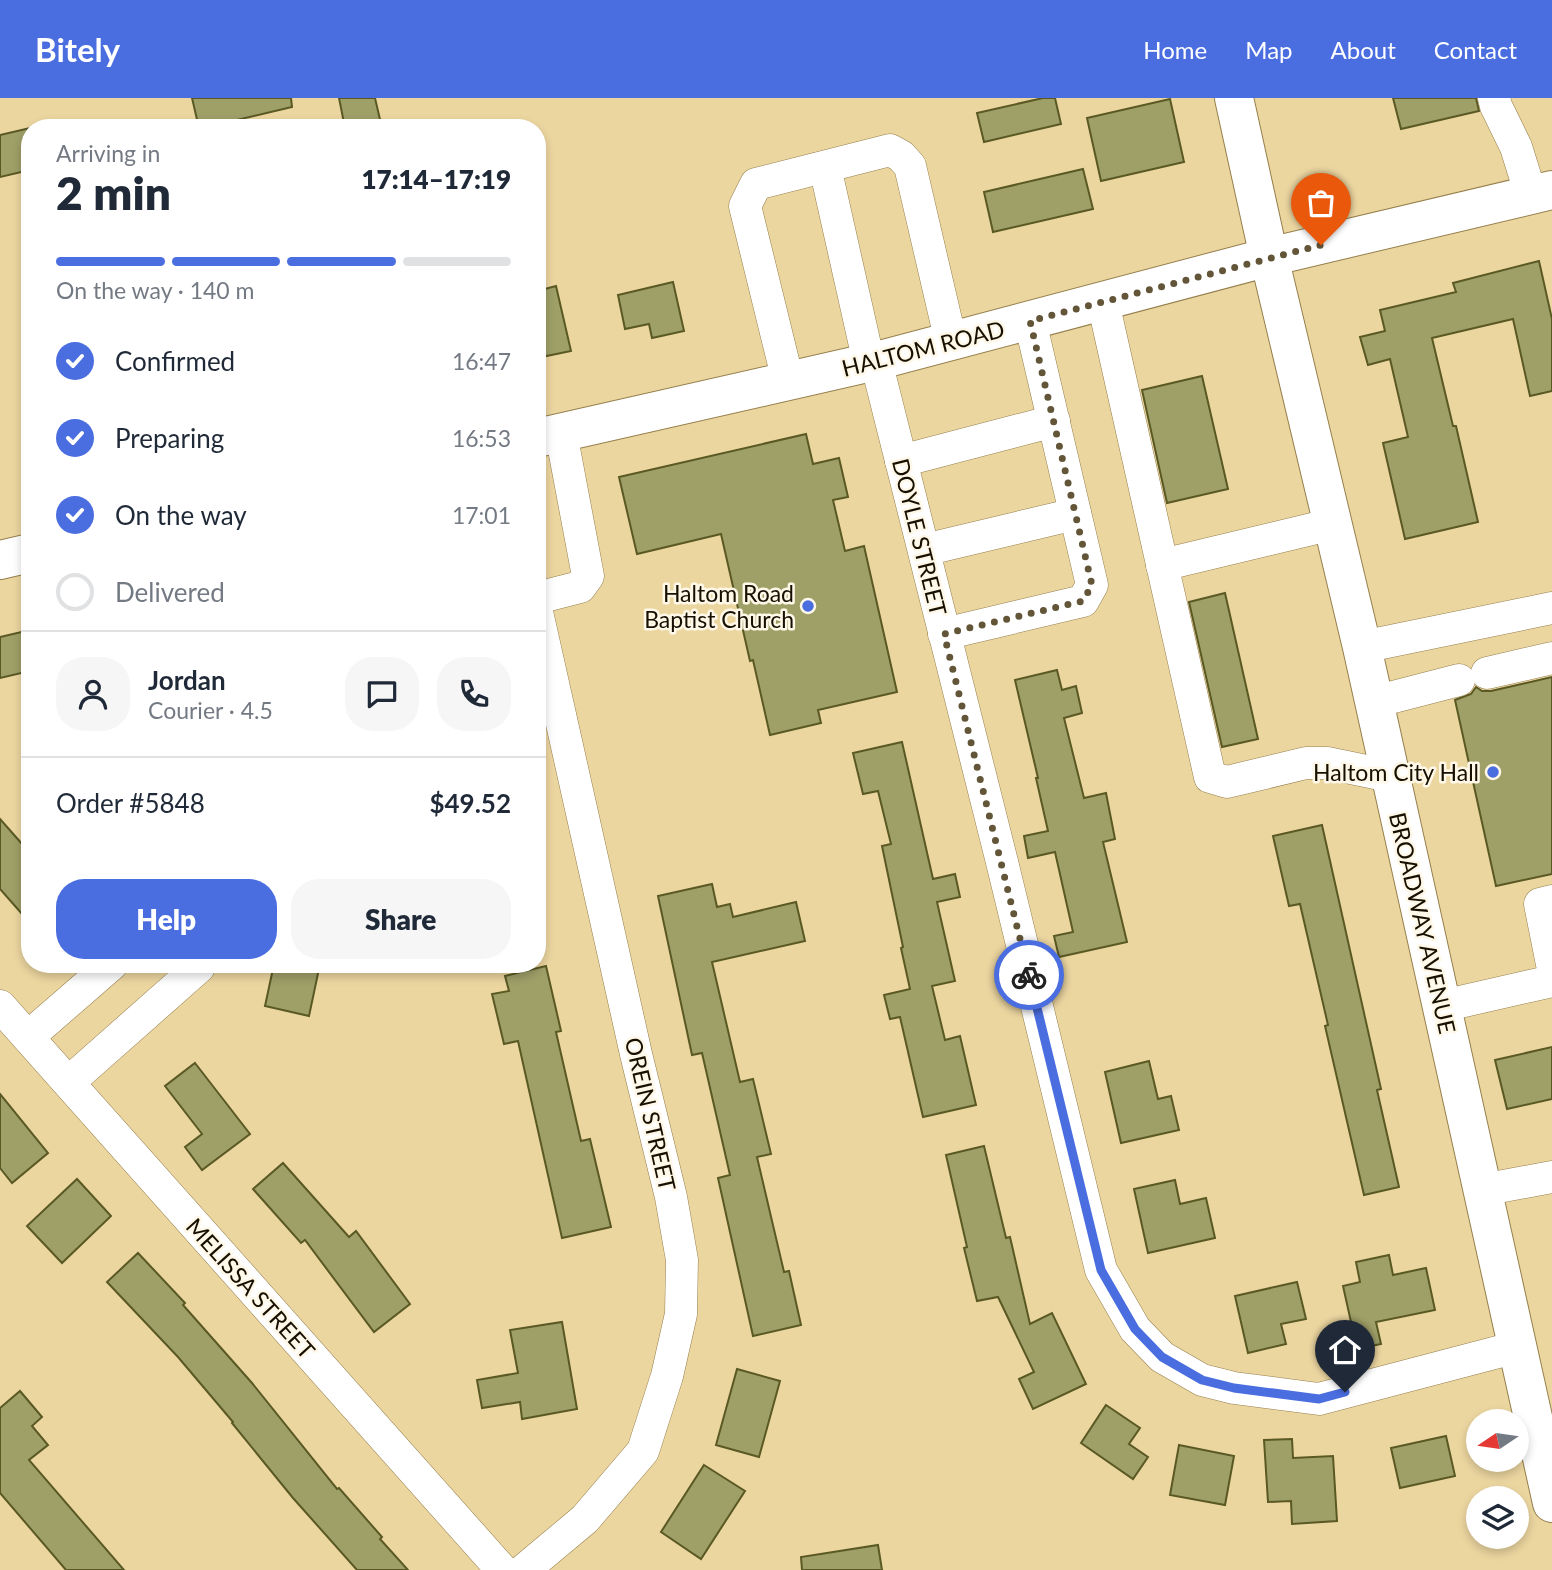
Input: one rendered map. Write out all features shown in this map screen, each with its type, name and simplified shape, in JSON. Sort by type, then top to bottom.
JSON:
[{"type":"main road","name":"BROADWAY AVENUE","points":[[1234,98],[1362,647],[1552,1503]]},
{"type":"main road","name":"HALTOM ROAD","points":[[549,435],[873,362],[1269,257],[1541,193]]},
{"type":"main road","points":[[0,560],[21,556]]},
{"type":"street","points":[[1494,98],[1516,148],[1541,193]]},
{"type":"street","points":[[788,381],[746,206],[756,184],[890,150],[901,156],[910,166],[951,342]]},
{"type":"street","name":"DOYLE STREET","points":[[825,167],[873,362],[924,550],[1101,1270],[1135,1329],[1162,1357],[1202,1380],[1234,1388],[1319,1399],[1517,1347]]},
{"type":"street","points":[[1103,302],[1210,777],[1227,782],[1306,762],[1326,763],[1391,776]]},
{"type":"street","points":[[944,634],[1083,601],[1092,585],[1030,321]]},
{"type":"street","points":[[901,461],[1054,421]]},
{"type":"street","points":[[546,596],[580,587],[588,576],[549,435]]},
{"type":"street","points":[[924,550],[1076,514]]},
{"type":"street","points":[[1162,565],[1333,524]]},
{"type":"street","points":[[1362,647],[1552,608]]},
{"type":"street","name":"OREIN STREET","points":[[524,1570],[585,1519],[643,1451],[670,1364],[681,1314],[682,1287],[682,1260],[671,1197],[636,1054],[546,652]]},
{"type":"street","points":[[1374,702],[1552,658]]},
{"type":"street","points":[[1552,901],[1540,904],[1552,964]]},
{"type":"street","points":[[28,1037],[102,973]]},
{"type":"street","points":[[69,1082],[192,973]]},
{"type":"street","points":[[1442,1006],[1552,981]]},
{"type":"street","name":"MELISSA STREET","points":[[0,1006],[502,1570]]},
{"type":"street","points":[[1482,1190],[1552,1177]]},
{"type":"building","points":[[192,98],[291,98],[292,107],[241,119],[197,119]]},
{"type":"building","points":[[339,98],[375,98],[380,119],[343,119]]},
{"type":"building","points":[[1043,98],[1055,98],[1061,124],[984,142],[977,113]]},
{"type":"building","points":[[1393,98],[1476,98],[1479,111],[1401,129]]},
{"type":"building","points":[[1170,99],[1184,162],[1101,181],[1087,118]]},
{"type":"building","points":[[21,130],[21,172],[0,177],[0,135]]},
{"type":"building","points":[[1083,169],[1093,209],[993,232],[984,192]]},
{"type":"building","points":[[1539,261],[1552,319],[1552,391],[1530,396],[1513,319],[1432,338],[1478,522],[1405,539],[1383,443],[1408,437],[1390,359],[1368,365],[1360,337],[1385,331],[1380,310],[1456,292],[1453,283]]},
{"type":"building","points":[[673,282],[684,331],[652,338],[649,324],[625,329],[618,295]]},
{"type":"building","points":[[556,286],[571,351],[546,356],[546,289]]},
{"type":"building","points":[[1202,376],[1228,489],[1167,503],[1142,390]]},
{"type":"building","name":"Haltom Road Baptist Church","points":[[806,434],[813,464],[839,458],[848,497],[833,500],[845,551],[864,546],[897,692],[818,710],[821,723],[770,735],[721,534],[637,554],[619,477]]},
{"type":"building","points":[[1225,593],[1258,739],[1222,747],[1189,602]]},
{"type":"building","points":[[21,632],[21,673],[0,678],[0,637]]},
{"type":"building","points":[[1057,670],[1062,690],[1076,686],[1082,713],[1064,718],[1084,798],[1106,793],[1115,839],[1103,842],[1127,942],[1059,957],[1054,936],[1073,932],[1055,852],[1028,858],[1024,836],[1048,831],[1015,680]]},
{"type":"building","points":[[1552,677],[1552,874],[1496,886],[1455,700],[1471,694],[1476,687],[1482,691],[1491,691]]},
{"type":"building","points":[[902,742],[933,879],[955,874],[960,897],[937,902],[955,981],[932,986],[945,1040],[960,1036],[976,1105],[923,1117],[900,1017],[890,1019],[884,995],[910,989],[882,846],[891,844],[878,791],[863,794],[853,753]]},
{"type":"building","points":[[0,819],[21,843],[21,913],[0,889]]},
{"type":"building","points":[[1322,825],[1381,1089],[1377,1090],[1399,1187],[1364,1195],[1300,904],[1289,906],[1273,836]]},
{"type":"building","points":[[712,884],[717,907],[730,904],[733,917],[796,902],[805,941],[712,962],[740,1082],[753,1079],[771,1154],[757,1157],[784,1272],[789,1271],[801,1325],[753,1336],[718,1178],[730,1175],[702,1053],[692,1055],[658,896]]},
{"type":"building","points":[[546,966],[561,1031],[556,1032],[581,1141],[590,1139],[611,1227],[562,1238],[518,1041],[504,1044],[492,994],[509,991],[505,976],[546,973]]},
{"type":"building","points":[[272,973],[318,973],[309,1016],[265,1006]]},
{"type":"building","points":[[1552,1047],[1552,1099],[1507,1109],[1495,1060]]},
{"type":"building","points":[[1149,1061],[1158,1099],[1171,1096],[1179,1130],[1121,1143],[1105,1072]]},
{"type":"building","points":[[195,1063],[250,1134],[202,1170],[185,1147],[202,1134],[165,1086]]},
{"type":"building","points":[[0,1094],[48,1153],[12,1183],[0,1168]]},
{"type":"building","points":[[984,1146],[1006,1238],[1010,1237],[1030,1324],[1052,1313],[1086,1384],[1033,1409],[1019,1379],[1034,1372],[998,1297],[977,1301],[946,1155]]},
{"type":"building","points":[[283,1163],[349,1237],[356,1231],[410,1304],[374,1332],[305,1240],[301,1243],[253,1189]]},
{"type":"building","points":[[77,1179],[111,1216],[62,1263],[27,1226]]},
{"type":"building","points":[[1175,1180],[1180,1204],[1206,1198],[1215,1238],[1148,1253],[1134,1189]]},
{"type":"building","points":[[138,1253],[185,1303],[183,1305],[252,1383],[337,1489],[339,1488],[382,1537],[380,1539],[408,1570],[357,1570],[293,1498],[178,1357],[107,1282]]},
{"type":"building","points":[[1389,1255],[1393,1275],[1426,1268],[1435,1310],[1376,1322],[1381,1344],[1357,1349],[1343,1286],[1360,1282],[1356,1262]]},
{"type":"building","points":[[1297,1282],[1306,1319],[1281,1324],[1286,1344],[1248,1353],[1235,1296]]},
{"type":"building","points":[[562,1322],[577,1409],[522,1419],[520,1402],[482,1408],[477,1380],[518,1373],[510,1330]]},
{"type":"building","points":[[737,1369],[780,1381],[759,1457],[716,1445]]},
{"type":"building","points":[[20,1391],[42,1417],[32,1426],[48,1445],[29,1460],[124,1570],[66,1570],[0,1493],[0,1408]]},
{"type":"building","points":[[1106,1405],[1140,1428],[1129,1444],[1148,1457],[1133,1479],[1081,1443]]},
{"type":"building","points":[[1446,1436],[1455,1476],[1400,1488],[1391,1448]]},
{"type":"building","points":[[1292,1439],[1293,1458],[1333,1456],[1337,1521],[1292,1524],[1291,1501],[1268,1502],[1264,1440]]},
{"type":"building","points":[[1179,1445],[1234,1456],[1225,1505],[1170,1495]]},
{"type":"building","points":[[704,1465],[745,1491],[701,1559],[661,1532]]},
{"type":"building","points":[[878,1545],[882,1570],[802,1570],[801,1557]]},
{"type":"way so far","points":[[1029,975],[944,634],[1083,601],[1092,585],[1030,321],[1321,245]]},
{"type":"place","name":"Haltom Road Baptist Church","points":[[808,606]]},
{"type":"place","name":"Haltom City Hall","points":[[1493,772]]},
{"type":"route","points":[[1029,975],[1101,1270],[1135,1329],[1162,1357],[1202,1380],[1234,1388],[1319,1399],[1345,1392]]}]
